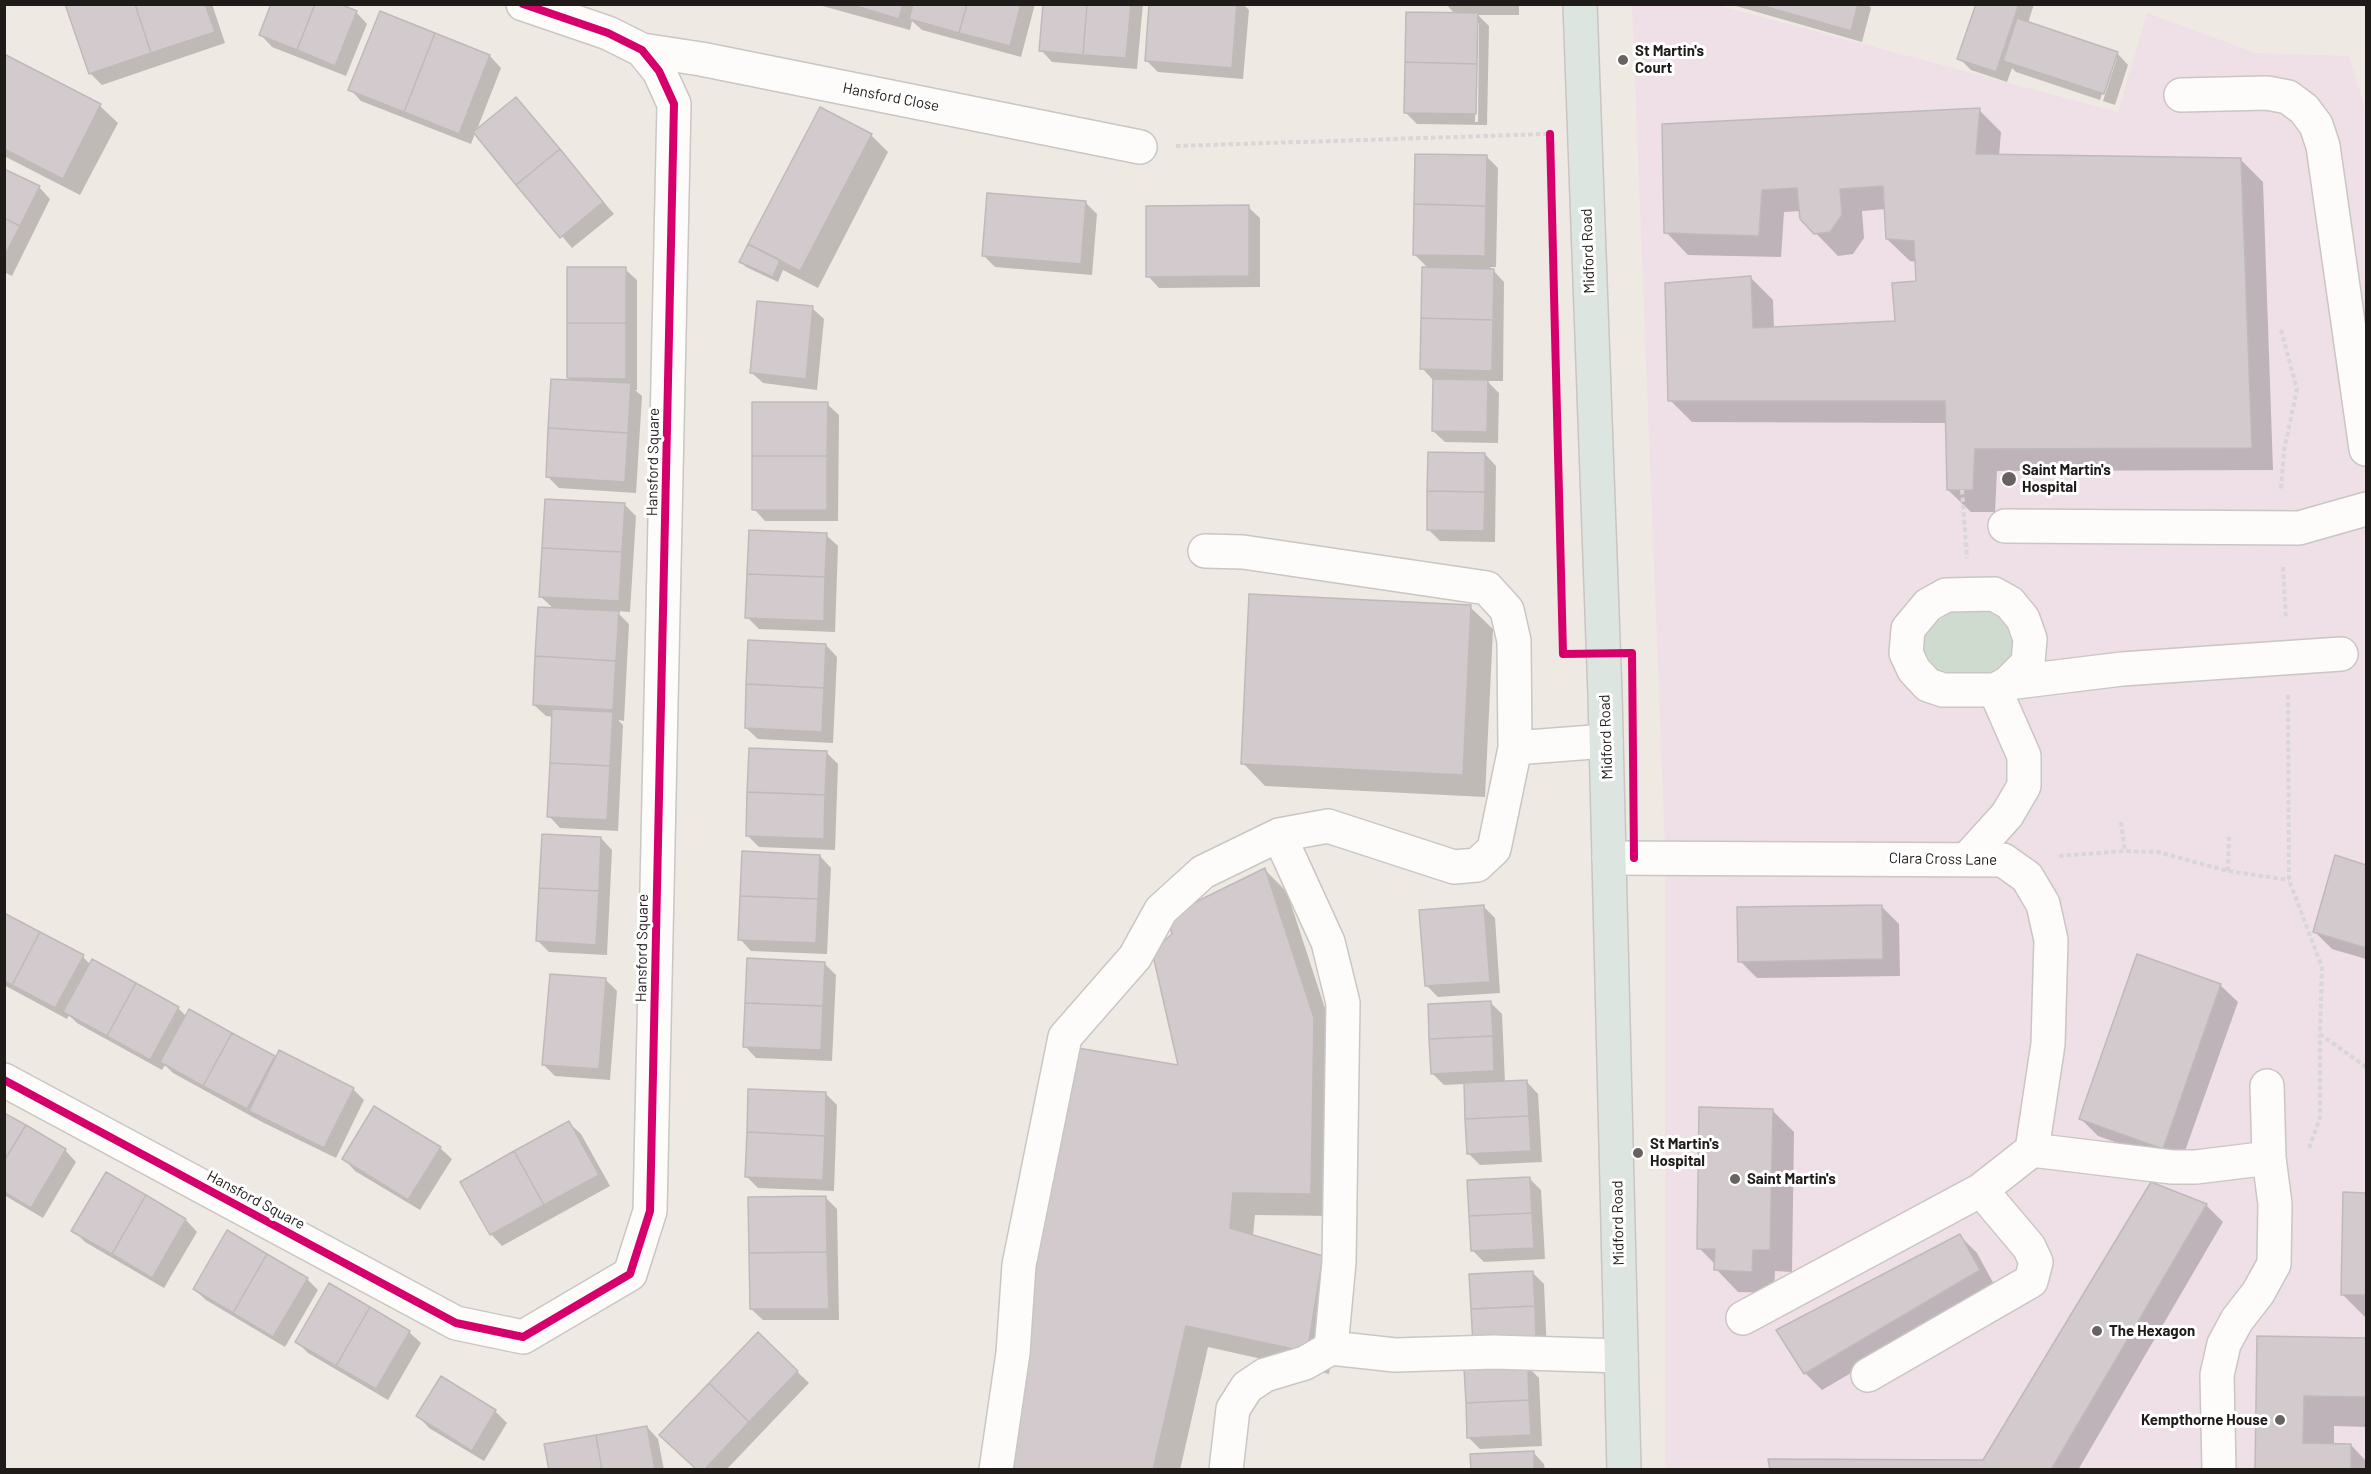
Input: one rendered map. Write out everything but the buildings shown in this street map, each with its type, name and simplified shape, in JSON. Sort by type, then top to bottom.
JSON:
[{"type":"main road","name":"Midford Road","points":[[1580,4],[1610,858],[1624,1470]]},
{"type":"street","name":"Hansford Square","points":[[4,1080],[456,1323],[524,1337],[630,1274],[650,1211],[674,104],[659,71],[642,50],[608,33],[523,4]]},
{"type":"street","name":"Hansford Close","points":[[642,50],[701,59],[1140,147]]},
{"type":"street","points":[[2181,95],[2267,93],[2288,97],[2304,109],[2316,125],[2323,146],[2367,449]]},
{"type":"street","points":[[2005,526],[2299,528],[2367,509]]},
{"type":"street","points":[[996,1470],[1013,1353],[1019,1265],[1065,1037],[1135,957],[1161,910],[1203,872],[1279,835],[1328,826],[1454,867],[1477,865],[1494,849],[1515,748],[1514,641],[1507,610],[1487,588],[1243,552],[1205,551]]},
{"type":"street","points":[[2002,686],[2028,663],[2030,639],[2023,619],[2010,603],[1994,594],[1946,596],[1928,605],[1908,629],[1906,653],[1914,670],[1928,685],[1943,690],[2002,686],[2122,669],[2341,654]]},
{"type":"street","points":[[1968,858],[2007,815],[2024,786],[2024,756],[2002,686]]},
{"type":"street","points":[[1515,748],[1606,741]]},
{"type":"street","points":[[1279,835],[1328,942],[1343,1003],[1339,1262],[1331,1348]]},
{"type":"street","name":"Clara Cross Lane","points":[[1610,858],[1968,858],[2003,860],[2027,877],[2043,904],[2051,940],[2048,1044],[2032,1150]]},
{"type":"street","points":[[2219,1470],[2217,1375],[2224,1344],[2237,1320],[2258,1293],[2274,1264],[2275,1204],[2269,1158],[2266,1086]]},
{"type":"street","points":[[1743,1318],[1982,1190],[2032,1150],[2172,1167],[2196,1167],[2269,1158]]},
{"type":"street","points":[[1868,1375],[2031,1281],[2036,1262],[2029,1247],[1982,1190]]},
{"type":"street","points":[[1226,1470],[1233,1409],[1246,1387],[1265,1375],[1305,1363],[1331,1348],[1395,1355],[1494,1352],[1621,1356]]},
{"type":"path","points":[[1140,147],[1550,134],[1550,146]]},
{"type":"path","points":[[2281,330],[2297,388],[2284,451],[2279,528],[2282,538],[2288,658],[2289,880],[2322,967],[2320,1118],[2309,1149]]},
{"type":"path","points":[[1962,490],[1971,595]]},
{"type":"path","points":[[2121,822],[2125,851]]},
{"type":"path","points":[[2228,871],[2229,837]]},
{"type":"path","points":[[2003,860],[2125,851],[2158,852],[2228,871],[2289,880]]},
{"type":"path","points":[[2320,1034],[2367,1067]]},
{"type":"shaded area","name":"Saint Martin's Hospital","points":[[1632,5],[1717,5],[2118,112],[2147,13],[2256,53],[2349,56],[2366,112],[2366,1469],[1665,1469],[1665,846]]},
{"type":"shaded area","points":[[1990,611],[1998,616],[2008,628],[2014,643],[2011,655],[2000,667],[1990,672],[1949,673],[1938,670],[1923,649],[1923,637],[1930,627],[1950,613]]},
{"type":"cycle path","points":[[4,1080],[456,1323],[523,1337],[630,1274],[650,1211],[674,104],[659,71],[642,50],[608,33],[523,4]]},
{"type":"cycle path","points":[[1550,134],[1563,654],[1632,653],[1634,858]]},
{"type":"place","name":"St Martin's Court","points":[[1623,60]]},
{"type":"place","name":"Saint Martin's Hospital","points":[[2009,479]]},
{"type":"place","name":"St Martin's Hospital","points":[[1638,1153]]},
{"type":"place","name":"Saint Martin's","points":[[1735,1179]]},
{"type":"place","name":"The Hexagon","points":[[2097,1331]]},
{"type":"place","name":"Kempthorne House","points":[[2280,1420]]}]
